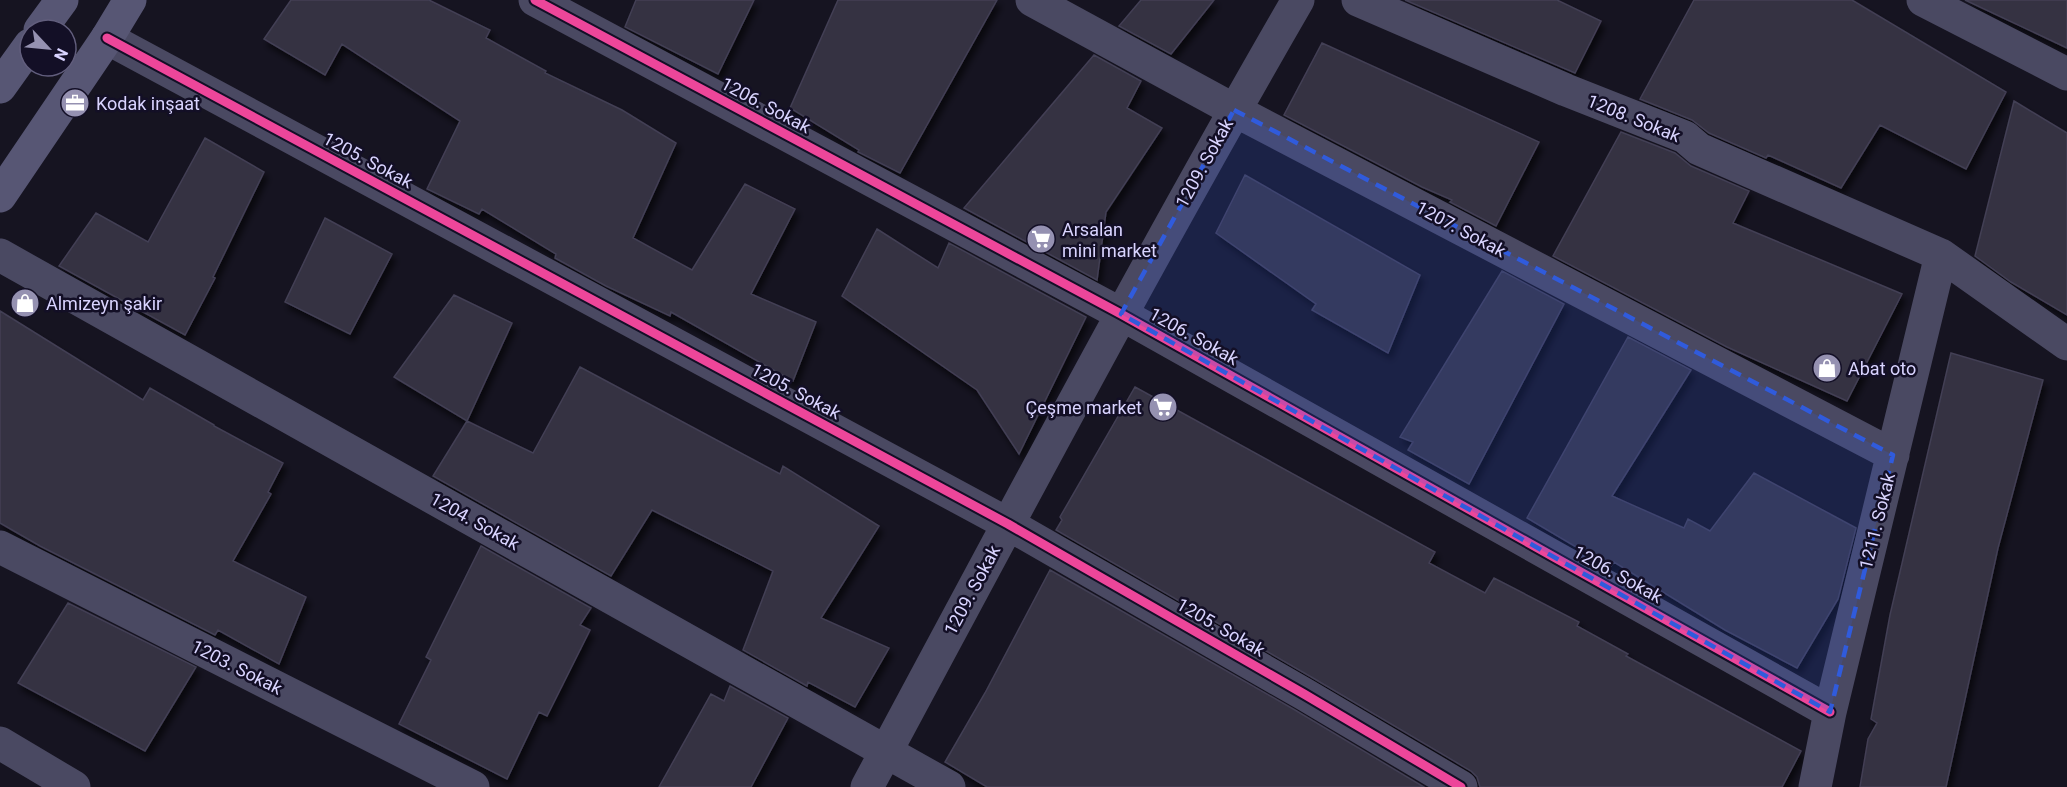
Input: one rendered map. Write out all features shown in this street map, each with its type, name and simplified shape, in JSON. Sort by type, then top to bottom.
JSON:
[{"type":"main road","points":[[49,18],[62,0]]},
{"type":"main road","points":[[0,196],[107,38],[130,0]]},
{"type":"main road","points":[[0,87],[18,62]]},
{"type":"street","name":"1206. Sokak","points":[[536,0],[1121,314],[1830,712]]},
{"type":"street","name":"1207. Sokak","points":[[1032,0],[1234,110],[1893,455]]},
{"type":"street","name":"1209. Sokak","points":[[867,787],[1121,314],[1298,0]]},
{"type":"street","name":"1208. Sokak","points":[[1359,0],[1566,90],[1685,137],[1700,149],[1941,255],[2067,344]]},
{"type":"street","points":[[1923,0],[2067,74]]},
{"type":"street","name":"1205. Sokak","points":[[107,38],[1008,524],[1461,787]]},
{"type":"street","name":"1204. Sokak","points":[[0,255],[949,787]]},
{"type":"street","name":"1211. Sokak","points":[[1815,787],[1830,712],[1941,255]]},
{"type":"street","name":"1203. Sokak","points":[[0,547],[473,787]]},
{"type":"street","points":[[0,743],[74,787]]},
{"type":"highlighted area","points":[[1234,110],[1893,455],[1830,712],[1121,314]]},
{"type":"building","points":[[291,0],[429,0],[490,30],[486,38],[546,71],[545,73],[622,110],[676,143],[633,238],[692,270],[745,184],[795,209],[751,294],[816,322],[793,381],[671,312],[670,316],[606,286],[555,258],[556,254],[482,209],[479,214],[427,189],[460,121],[342,44],[325,75],[264,39]]},
{"type":"building","points":[[636,0],[754,0],[718,74],[625,27]]},
{"type":"building","points":[[838,0],[997,0],[900,173],[858,152],[859,150],[790,108]]},
{"type":"building","points":[[1141,0],[1214,0],[1171,54],[1119,26]]},
{"type":"building","points":[[1405,0],[1557,0],[1601,21],[1575,73]]},
{"type":"building","points":[[1694,0],[1852,0],[2006,92],[1966,169],[1880,125],[1841,188],[1768,155],[1766,158],[1709,133],[1692,120],[1640,99]]},
{"type":"building","points":[[1965,0],[2067,0],[2067,48]]},
{"type":"building","points":[[1322,43],[1539,142],[1496,226],[1450,202],[1452,200],[1422,187],[1284,115]]},
{"type":"building","points":[[1094,55],[1141,81],[1127,108],[1162,128],[1106,212],[1097,280],[964,208]]},
{"type":"building","points":[[2014,101],[2067,133],[2067,315],[2011,282],[1975,256]]},
{"type":"building","points":[[1621,132],[1675,153],[1691,166],[1749,191],[1733,223],[1902,294],[1847,401],[1727,347],[1553,256]]},
{"type":"building","points":[[205,138],[264,172],[213,277],[215,278],[185,335],[59,266],[96,213],[148,242]]},
{"type":"building","points":[[1245,175],[1420,275],[1388,353],[1312,310],[1316,304],[1216,233]]},
{"type":"building","points":[[325,218],[392,254],[350,334],[285,302]]},
{"type":"building","points":[[877,229],[938,268],[949,243],[1086,317],[1019,454],[977,390],[842,296]]},
{"type":"building","points":[[1502,271],[1564,304],[1469,484],[1408,450],[1413,442],[1400,437]]},
{"type":"building","points":[[454,295],[512,323],[467,421],[394,377]]},
{"type":"building","points":[[0,311],[143,400],[150,388],[283,463],[268,492],[271,494],[233,561],[306,597],[279,664],[218,630],[215,635],[40,546],[0,523]]},
{"type":"building","points":[[1628,337],[1691,370],[1612,496],[1684,528],[1688,519],[1710,531],[1754,473],[1856,528],[1838,599],[1797,668],[1725,630],[1614,562],[1610,567],[1527,518]]},
{"type":"building","points":[[1951,353],[2043,380],[1998,548],[1946,787],[1860,787],[1868,739],[1877,723],[1871,719],[1890,615]]},
{"type":"building","points":[[580,367],[780,474],[783,466],[879,526],[821,618],[889,648],[855,707],[808,682],[807,686],[743,650],[773,571],[652,510],[611,576],[433,476],[467,421],[533,453]]},
{"type":"building","points":[[1135,387],[1435,552],[1429,563],[1485,593],[1494,578],[1579,622],[1577,626],[1628,654],[1626,656],[1801,751],[1782,787],[1480,787],[1477,777],[1471,771],[1056,530],[1062,520],[1060,517]]},
{"type":"building","points":[[481,546],[591,608],[580,625],[590,630],[547,716],[539,712],[507,779],[399,724],[431,660],[426,657]]},
{"type":"building","points":[[1050,570],[1295,710],[1424,787],[987,787],[945,762],[985,693]]},
{"type":"building","points":[[68,603],[196,667],[145,751],[18,683]]},
{"type":"building","points":[[730,686],[788,718],[751,787],[659,787],[711,694],[724,701]]},
{"type":"cycle path","points":[[535,0],[1121,314],[1830,712]]},
{"type":"cycle path","points":[[107,38],[1008,524],[1461,787]]},
{"type":"place","name":"Kodak inşaat","points":[[75,103]]},
{"type":"place","name":"Arsalan mini market","points":[[1041,239]]},
{"type":"place","name":"Almizeyn şakir","points":[[25,303]]},
{"type":"place","name":"Abat oto","points":[[1827,368]]},
{"type":"place","name":"Çeşme market","points":[[1163,407]]}]
